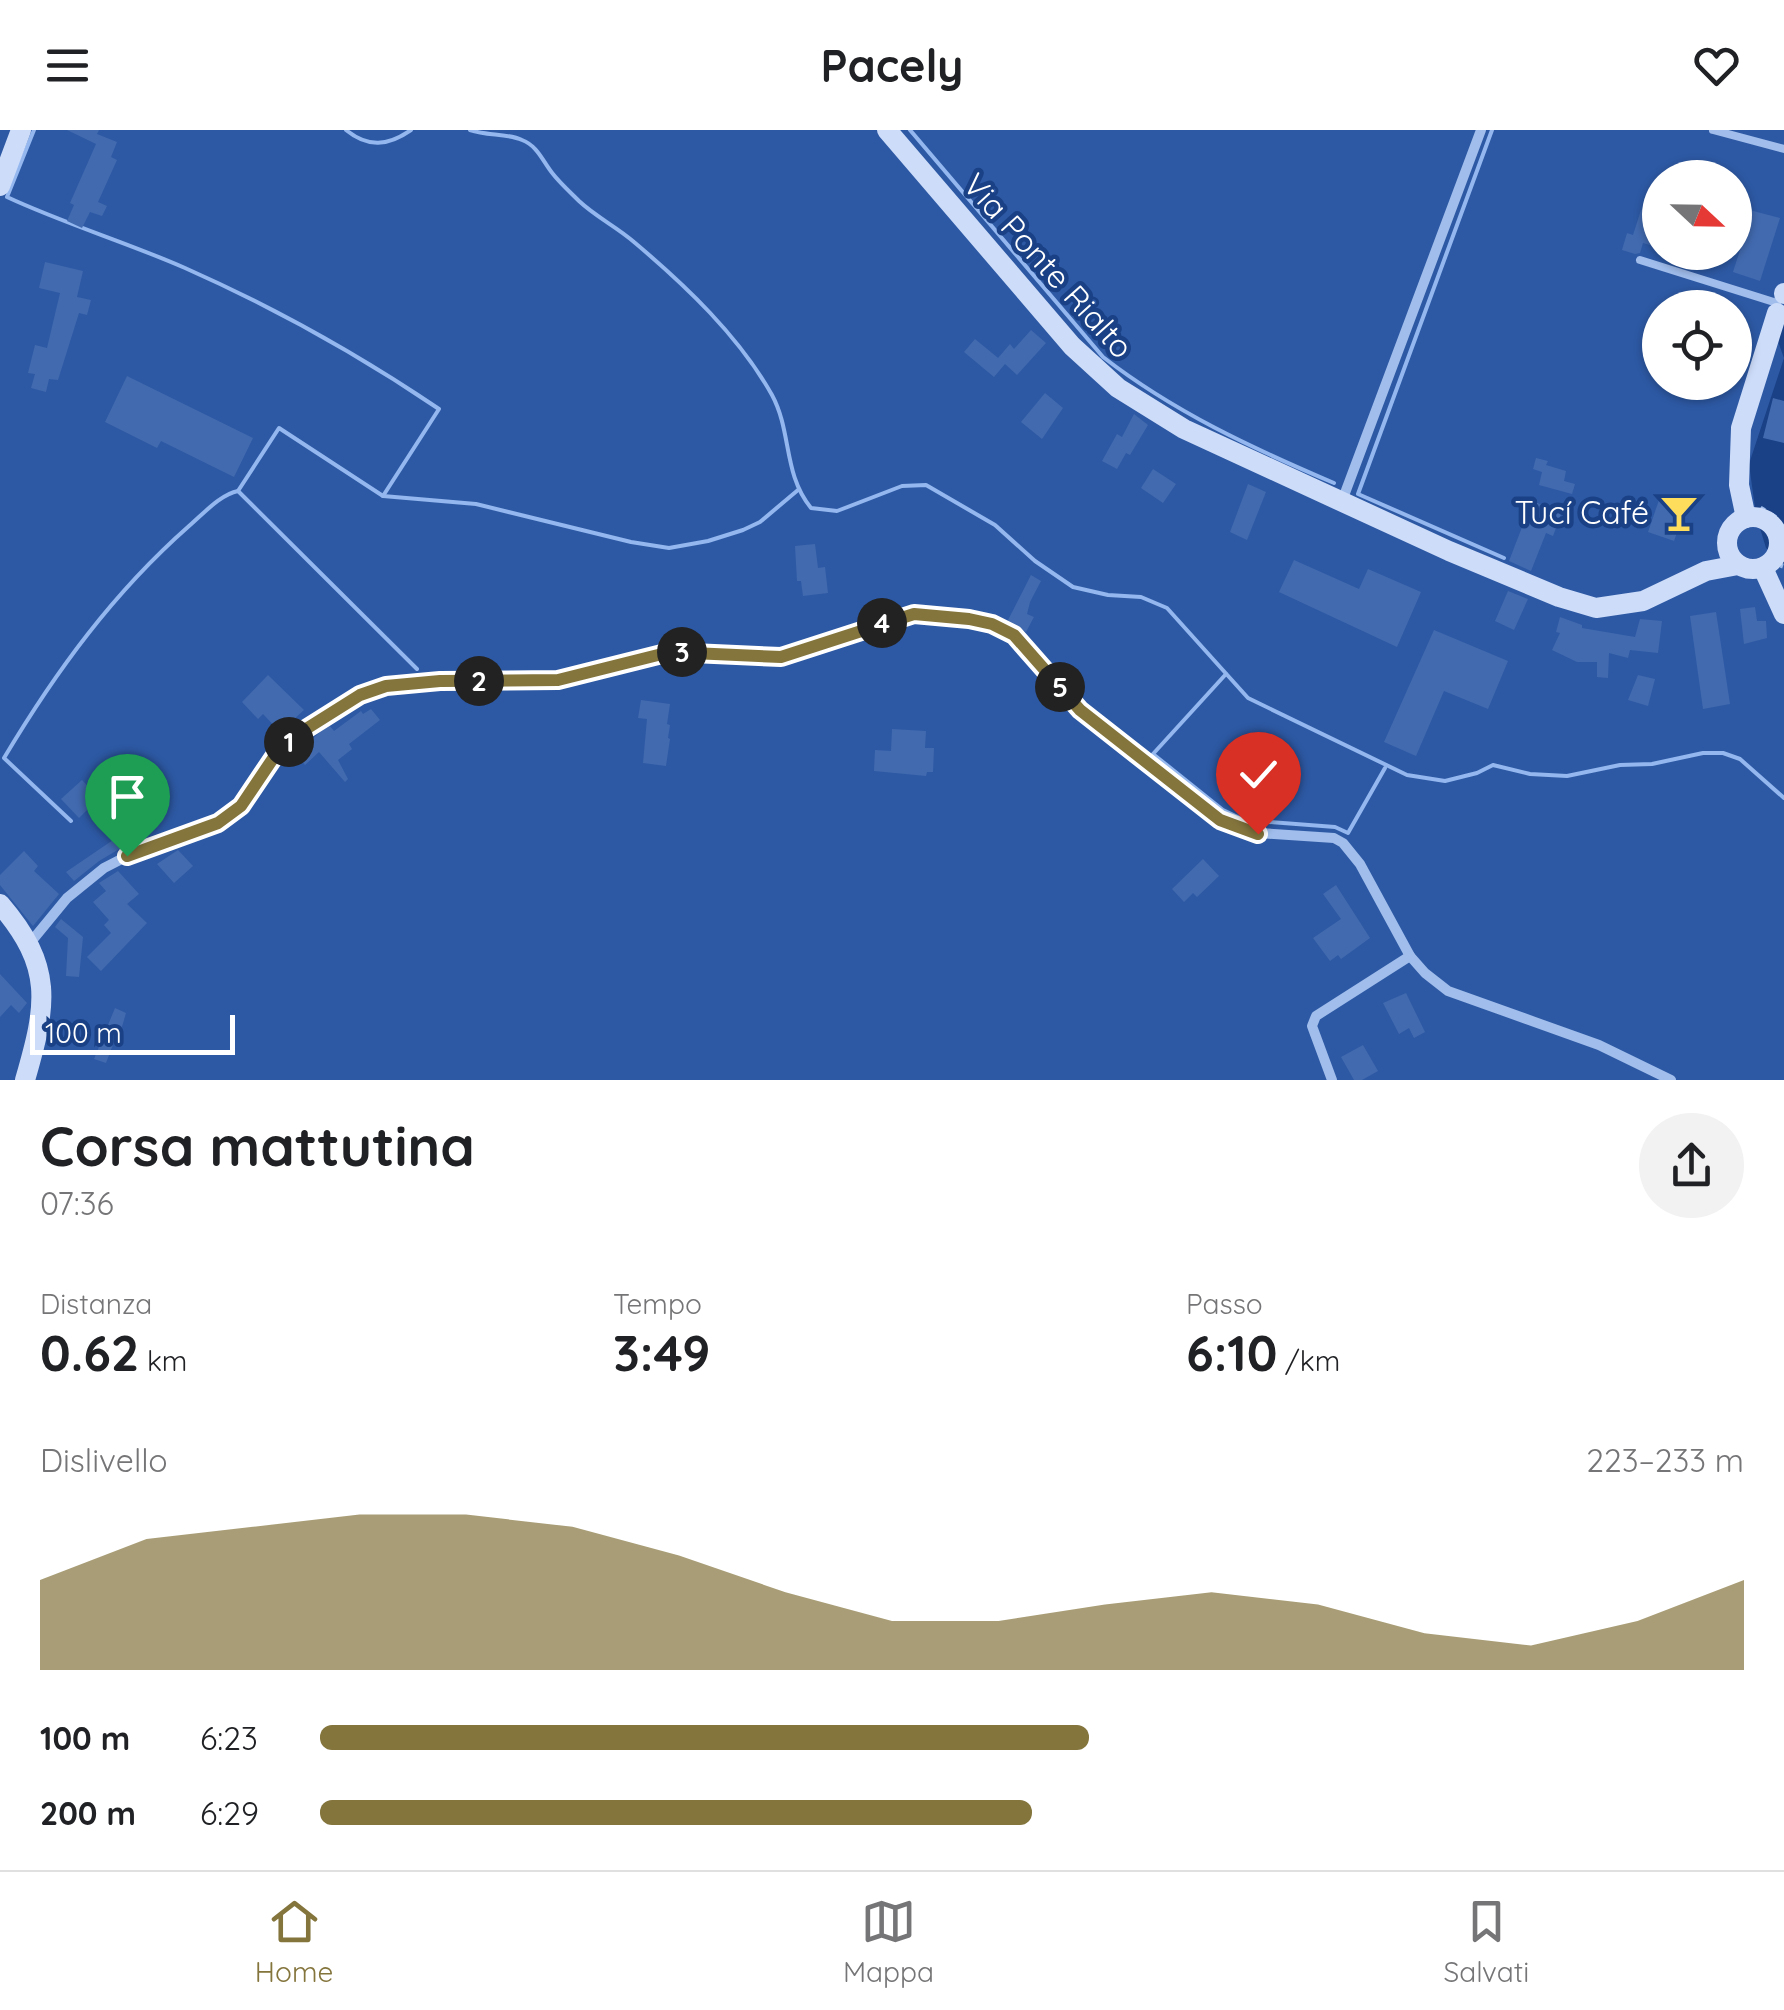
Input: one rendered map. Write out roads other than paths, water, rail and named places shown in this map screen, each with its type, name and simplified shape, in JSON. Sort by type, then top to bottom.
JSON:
[{"type":"main road","points":[[0,186],[21,130]]},
{"type":"main road","name":"Via Ponte Rialto","points":[[887,130],[1072,346],[1118,388],[1208,441],[1449,551],[1559,597],[1596,608],[1643,601],[1706,571],[1738,565]]},
{"type":"main road","points":[[1750,508],[1733,525],[1726,546],[1738,565],[1752,570],[1763,568],[1776,555],[1777,533],[1750,508],[1739,485],[1741,428],[1754,378],[1781,311]]},
{"type":"main road","name":"Via Ponte Rialto","points":[[1706,571],[1726,546]]},
{"type":"main road","points":[[1763,568],[1781,600]]},
{"type":"main road","points":[[0,904],[30,944],[38,968],[41,1017],[25,1080]]},
{"type":"street","points":[[1342,501],[1481,130]]},
{"type":"street","points":[[30,944],[67,898],[104,868],[145,847],[218,823],[241,806],[276,754],[298,734],[360,695],[416,682],[558,680],[670,652],[781,657],[896,618],[932,614],[992,624],[1014,635],[1080,710],[1230,826],[1258,834],[1334,838],[1343,843],[1360,864],[1410,956],[1448,991],[1599,1046],[1671,1080]]},
{"type":"street","points":[[1332,1080],[1312,1026],[1316,1016],[1410,956]]},
{"type":"lane","points":[[1713,130],[1784,149]]},
{"type":"lane","points":[[1640,260],[1781,311]]},
{"type":"waterway","points":[[34,130],[7,197],[251,299],[347,351],[439,409],[383,496]]},
{"type":"waterway","points":[[346,130],[362,140],[378,143],[411,130]]},
{"type":"waterway","points":[[470,130],[516,138],[532,146],[579,201],[634,242],[710,312],[744,352],[772,395],[783,423],[796,481],[811,508],[837,511],[902,486],[926,485],[995,525],[1035,561],[1073,587],[1141,597],[1167,608],[1248,698],[1407,775],[1445,781],[1493,765],[1530,774],[1567,776],[1620,765],[1723,753],[1740,759],[1784,798]]},
{"type":"waterway","points":[[910,130],[1103,357],[1214,428],[1334,483]]},
{"type":"waterway","points":[[1492,130],[1358,494],[1504,558]]},
{"type":"waterway","points":[[71,821],[4,758],[65,664],[111,606],[206,510],[238,491],[279,428],[383,496],[476,504],[669,548],[743,530],[760,522],[798,490]]},
{"type":"waterway","points":[[238,491],[417,669]]},
{"type":"waterway","points":[[1226,674],[1153,754],[1223,810],[1244,820],[1335,827],[1348,833],[1385,768]]},
{"type":"place","name":"Tucí Café","points":[[1679,513]]}]
